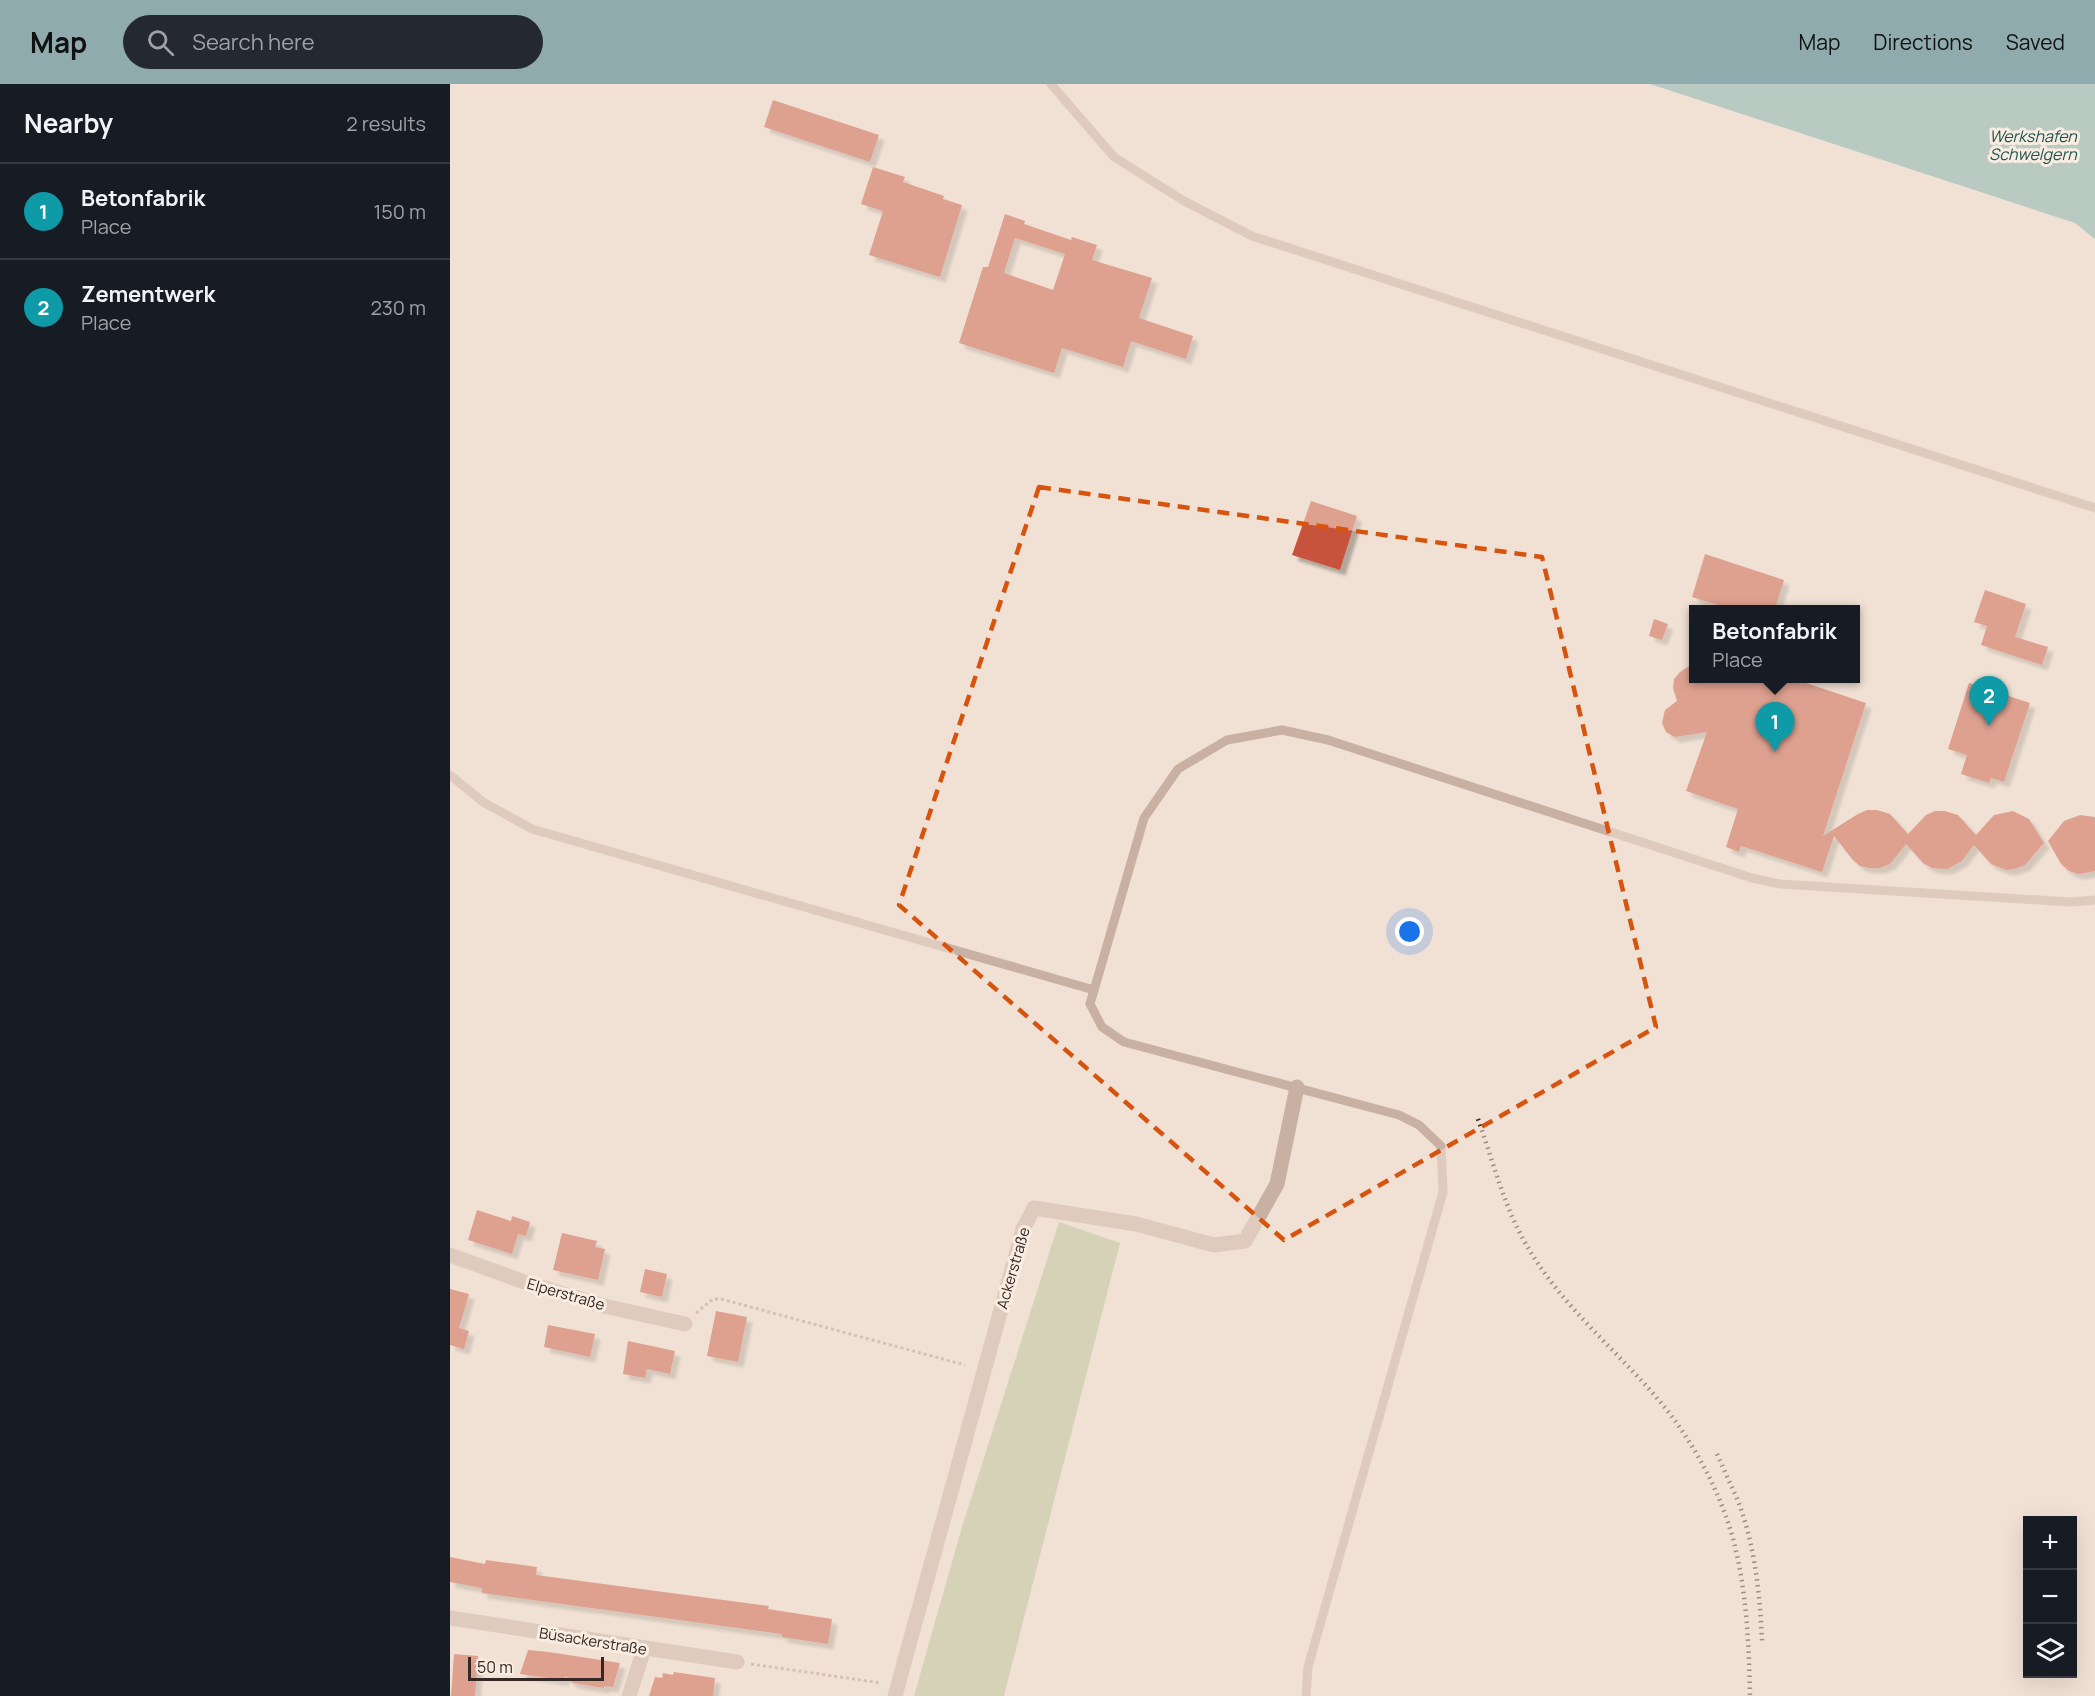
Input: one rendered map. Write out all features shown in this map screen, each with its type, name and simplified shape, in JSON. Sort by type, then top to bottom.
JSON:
[{"type":"street","name":"Ackerstraße","points":[[896,1691],[1023,1229],[1034,1208],[1136,1224],[1214,1245],[1245,1241],[1278,1184],[1297,1087]]},
{"type":"street","name":"Elperstraße","points":[[450,1255],[538,1287],[604,1306],[685,1324]]},
{"type":"street","name":"Büsackerstraße","points":[[450,1618],[737,1662]]},
{"type":"street","points":[[629,1696],[644,1649]]},
{"type":"lane","points":[[1051,84],[1114,157],[1184,201],[1252,236],[2095,508]]},
{"type":"lane","points":[[1306,1696],[1308,1667],[1443,1192],[1441,1146],[1419,1125],[1399,1115],[1124,1042],[1102,1027],[1090,1004],[1144,818],[1178,769],[1227,740],[1282,730],[1328,740],[1779,884],[2071,902],[2095,900]]},
{"type":"lane","points":[[450,775],[483,802],[532,829],[1094,990]]},
{"type":"path","points":[[685,1324],[703,1305],[713,1299],[721,1299],[965,1365]]},
{"type":"path","points":[[737,1662],[896,1691]]},
{"type":"highlighted area","points":[[1039,487],[1542,557],[1656,1027],[1284,1240],[899,905]]},
{"type":"green space","points":[[1059,1222],[1120,1243],[1004,1696],[914,1696],[962,1527]]},
{"type":"water","name":"Werkshafen Schwelgern","points":[[1650,84],[2095,84],[2095,239],[2075,223]]},
{"type":"building","points":[[773,100],[879,135],[870,162],[764,127]]},
{"type":"building","points":[[873,167],[905,177],[903,182],[944,196],[943,199],[962,205],[940,277],[869,255],[883,211],[861,204]]},
{"type":"building","points":[[1005,214],[1025,221],[1024,224],[1071,240],[1072,237],[1097,245],[1092,260],[1152,278],[1139,318],[1193,336],[1186,359],[1131,341],[1123,367],[1062,348],[1054,373],[959,343],[983,267],[988,267]],"holes":[[[1015,238],[1065,254],[1053,290],[1004,273]]]},
{"type":"building","points":[[1311,501],[1357,516],[1340,570],[1292,555]]},
{"type":"building","points":[[1705,554],[1784,580],[1776,605],[1718,605],[1692,597]]},
{"type":"building","points":[[1985,590],[2026,604],[2015,637],[2048,647],[2042,665],[1981,645],[1987,626],[1974,622]]},
{"type":"building","points":[[1654,619],[1668,624],[1662,640],[1649,636]]},
{"type":"building","points":[[1689,666],[1689,683],[1806,683],[1866,703],[1823,836],[1867,810],[1890,814],[1908,834],[1926,815],[1935,811],[1945,811],[1958,815],[1976,835],[1994,815],[2013,811],[2029,819],[2044,843],[2025,865],[2006,870],[1991,864],[1974,845],[1962,861],[1947,869],[1932,868],[1923,863],[1906,844],[1890,864],[1880,868],[1870,868],[1860,866],[1852,859],[1834,836],[1822,872],[1741,846],[1739,852],[1726,847],[1738,809],[1686,791],[1707,732],[1675,737],[1666,732],[1662,723],[1665,710],[1677,701],[1673,688],[1674,679]]},
{"type":"building","points":[[1969,683],[2030,703],[2004,782],[1991,778],[1989,783],[1961,774],[1967,755],[1948,749]]},
{"type":"building","points":[[2080,815],[2095,817],[2095,871],[2079,874],[2069,871],[2061,864],[2048,841],[2064,821]]},
{"type":"building","points":[[477,1210],[511,1221],[512,1216],[530,1222],[526,1236],[518,1234],[512,1254],[468,1240]]},
{"type":"building","points":[[562,1233],[597,1241],[595,1247],[605,1249],[598,1280],[553,1270]]},
{"type":"building","points":[[645,1269],[667,1274],[662,1297],[640,1292]]},
{"type":"building","points":[[450,1289],[469,1294],[459,1328],[469,1331],[464,1349],[450,1345]]},
{"type":"building","points":[[716,1311],[747,1317],[738,1362],[707,1356]]},
{"type":"building","points":[[548,1325],[595,1334],[590,1357],[544,1347]]},
{"type":"building","points":[[628,1341],[675,1351],[670,1374],[647,1369],[645,1378],[623,1374]]},
{"type":"building","points":[[450,1557],[485,1564],[486,1560],[537,1567],[536,1575],[769,1606],[768,1609],[832,1619],[828,1644],[782,1637],[782,1634],[482,1593],[482,1588],[450,1582]]},
{"type":"building","points":[[528,1650],[620,1663],[613,1687],[604,1686],[604,1688],[573,1683],[566,1676],[562,1680],[520,1674]]},
{"type":"building","points":[[454,1654],[478,1656],[475,1696],[451,1696]]},
{"type":"building","points":[[674,1672],[715,1678],[713,1696],[649,1696],[655,1677],[662,1678],[663,1673],[673,1675]]},
{"type":"railway","points":[[1478,1119],[1512,1216],[1527,1246],[1571,1307],[1671,1415],[1695,1452],[1716,1492],[1732,1534],[1740,1572],[1747,1625],[1750,1695]]},
{"type":"railway","points":[[1717,1454],[1738,1501],[1749,1535],[1758,1588],[1762,1642]]},
{"type":"place","name":"Zementwerk","points":[[1989,726]]},
{"type":"place","name":"Betonfabrik","points":[[1775,752]]}]
